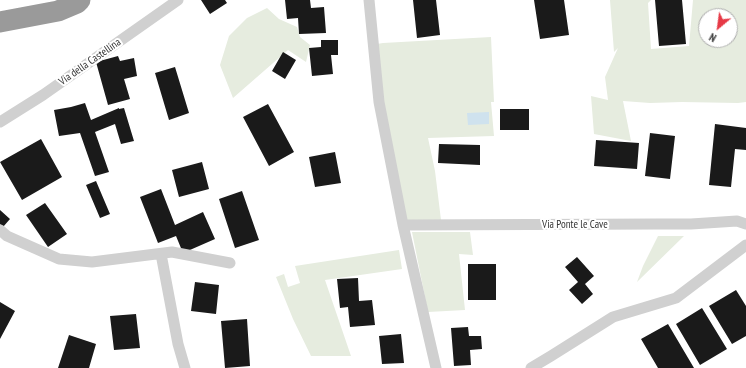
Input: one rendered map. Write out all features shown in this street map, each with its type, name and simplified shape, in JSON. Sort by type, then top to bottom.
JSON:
[{"type":"highway","points":[[0,22],[80,0]]},
{"type":"street","name":"Via della Castellina","points":[[0,122],[43,95],[178,0]]},
{"type":"street","points":[[369,0],[379,102],[403,225],[436,368]]},
{"type":"street","name":"Via Ponte le Cave","points":[[403,225],[691,224],[737,221],[746,224]]},
{"type":"street","points":[[0,230],[7,236],[59,259],[92,262],[172,252],[230,264]]},
{"type":"street","points":[[531,368],[613,317],[676,298],[746,245]]},
{"type":"street","points":[[161,254],[178,344],[185,368]]},
{"type":"shaded area","points":[[610,0],[651,0],[648,3],[651,49],[689,46],[693,0],[746,0],[746,102],[650,103],[623,101],[631,141],[594,134],[591,96],[608,100],[605,77],[618,48],[614,52]]},
{"type":"shaded area","points":[[267,8],[279,19],[297,27],[300,37],[310,45],[306,62],[288,50],[233,98],[220,65],[229,36],[247,18]]},
{"type":"shaded area","points":[[491,37],[494,102],[491,102],[494,136],[428,138],[435,171],[441,220],[406,220],[384,104],[377,44]]},
{"type":"shaded area","points":[[412,232],[470,232],[473,255],[459,254],[465,310],[428,312]]},
{"type":"shaded area","points":[[658,236],[684,236],[637,282],[643,266]]},
{"type":"shaded area","points":[[399,250],[402,269],[325,280],[351,356],[311,356],[293,319],[276,277],[284,274],[288,287],[300,283],[295,266]]},
{"type":"water","points":[[489,112],[489,124],[468,125],[467,113]]},
{"type":"building","points":[[201,0],[225,0],[227,3],[210,14]]},
{"type":"building","points":[[285,0],[310,0],[311,8],[324,7],[326,33],[299,34],[298,18],[287,19]]},
{"type":"building","points":[[413,0],[436,0],[440,35],[417,38]]},
{"type":"building","points":[[534,0],[564,0],[569,35],[540,39]]},
{"type":"building","points":[[655,0],[682,0],[686,44],[659,46]]},
{"type":"building","points":[[321,40],[338,40],[338,55],[331,55],[333,74],[312,76],[309,48],[321,47]]},
{"type":"building","points":[[283,52],[296,60],[285,79],[272,71]]},
{"type":"building","points":[[118,56],[120,61],[134,58],[137,76],[124,79],[130,99],[108,105],[96,62]]},
{"type":"building","points":[[175,67],[189,113],[169,120],[155,73]]},
{"type":"building","points":[[85,103],[91,120],[119,108],[124,108],[134,141],[121,144],[115,124],[95,132],[109,172],[95,176],[80,133],[59,136],[54,110]]},
{"type":"building","points":[[268,104],[294,152],[269,166],[243,117]]},
{"type":"building","points":[[500,109],[529,109],[529,130],[500,130]]},
{"type":"building","points":[[715,124],[746,128],[746,150],[735,149],[731,187],[709,185]]},
{"type":"building","points":[[650,133],[675,136],[670,179],[645,176]]},
{"type":"building","points":[[41,139],[62,177],[22,200],[0,162]]},
{"type":"building","points":[[596,140],[639,143],[637,169],[594,166]]},
{"type":"building","points":[[439,144],[480,145],[480,165],[438,163]]},
{"type":"building","points":[[335,152],[341,183],[315,187],[309,157]]},
{"type":"building","points":[[202,162],[209,189],[179,197],[172,170]]},
{"type":"building","points":[[96,181],[110,214],[100,218],[86,185]]},
{"type":"building","points":[[161,189],[175,225],[203,212],[215,239],[183,253],[176,236],[158,243],[140,197]]},
{"type":"building","points":[[242,191],[259,240],[235,248],[219,199]]},
{"type":"building","points":[[45,203],[67,234],[48,247],[26,215]]},
{"type":"building","points":[[0,210],[10,219],[3,227],[0,224]]},
{"type":"building","points":[[577,257],[594,276],[585,284],[593,294],[582,304],[569,290],[578,282],[565,267]]},
{"type":"building","points":[[468,264],[496,264],[496,300],[468,300]]},
{"type":"building","points":[[358,278],[359,301],[372,300],[375,325],[350,327],[348,307],[340,308],[337,279]]},
{"type":"building","points":[[195,282],[219,285],[216,314],[191,311]]},
{"type":"building","points":[[736,290],[746,306],[746,336],[732,344],[709,306]]},
{"type":"building","points":[[0,302],[15,311],[0,339]]},
{"type":"building","points":[[702,308],[727,349],[700,365],[676,324]]},
{"type":"building","points":[[136,314],[140,348],[114,350],[110,316]]},
{"type":"building","points":[[247,319],[250,366],[225,368],[221,321]]},
{"type":"building","points":[[668,324],[694,368],[658,368],[641,339]]},
{"type":"building","points":[[468,327],[469,336],[481,336],[482,349],[470,350],[471,365],[454,366],[451,328]]},
{"type":"building","points":[[401,334],[404,363],[382,364],[379,336]]},
{"type":"building","points":[[69,335],[96,344],[89,368],[58,368]]}]
